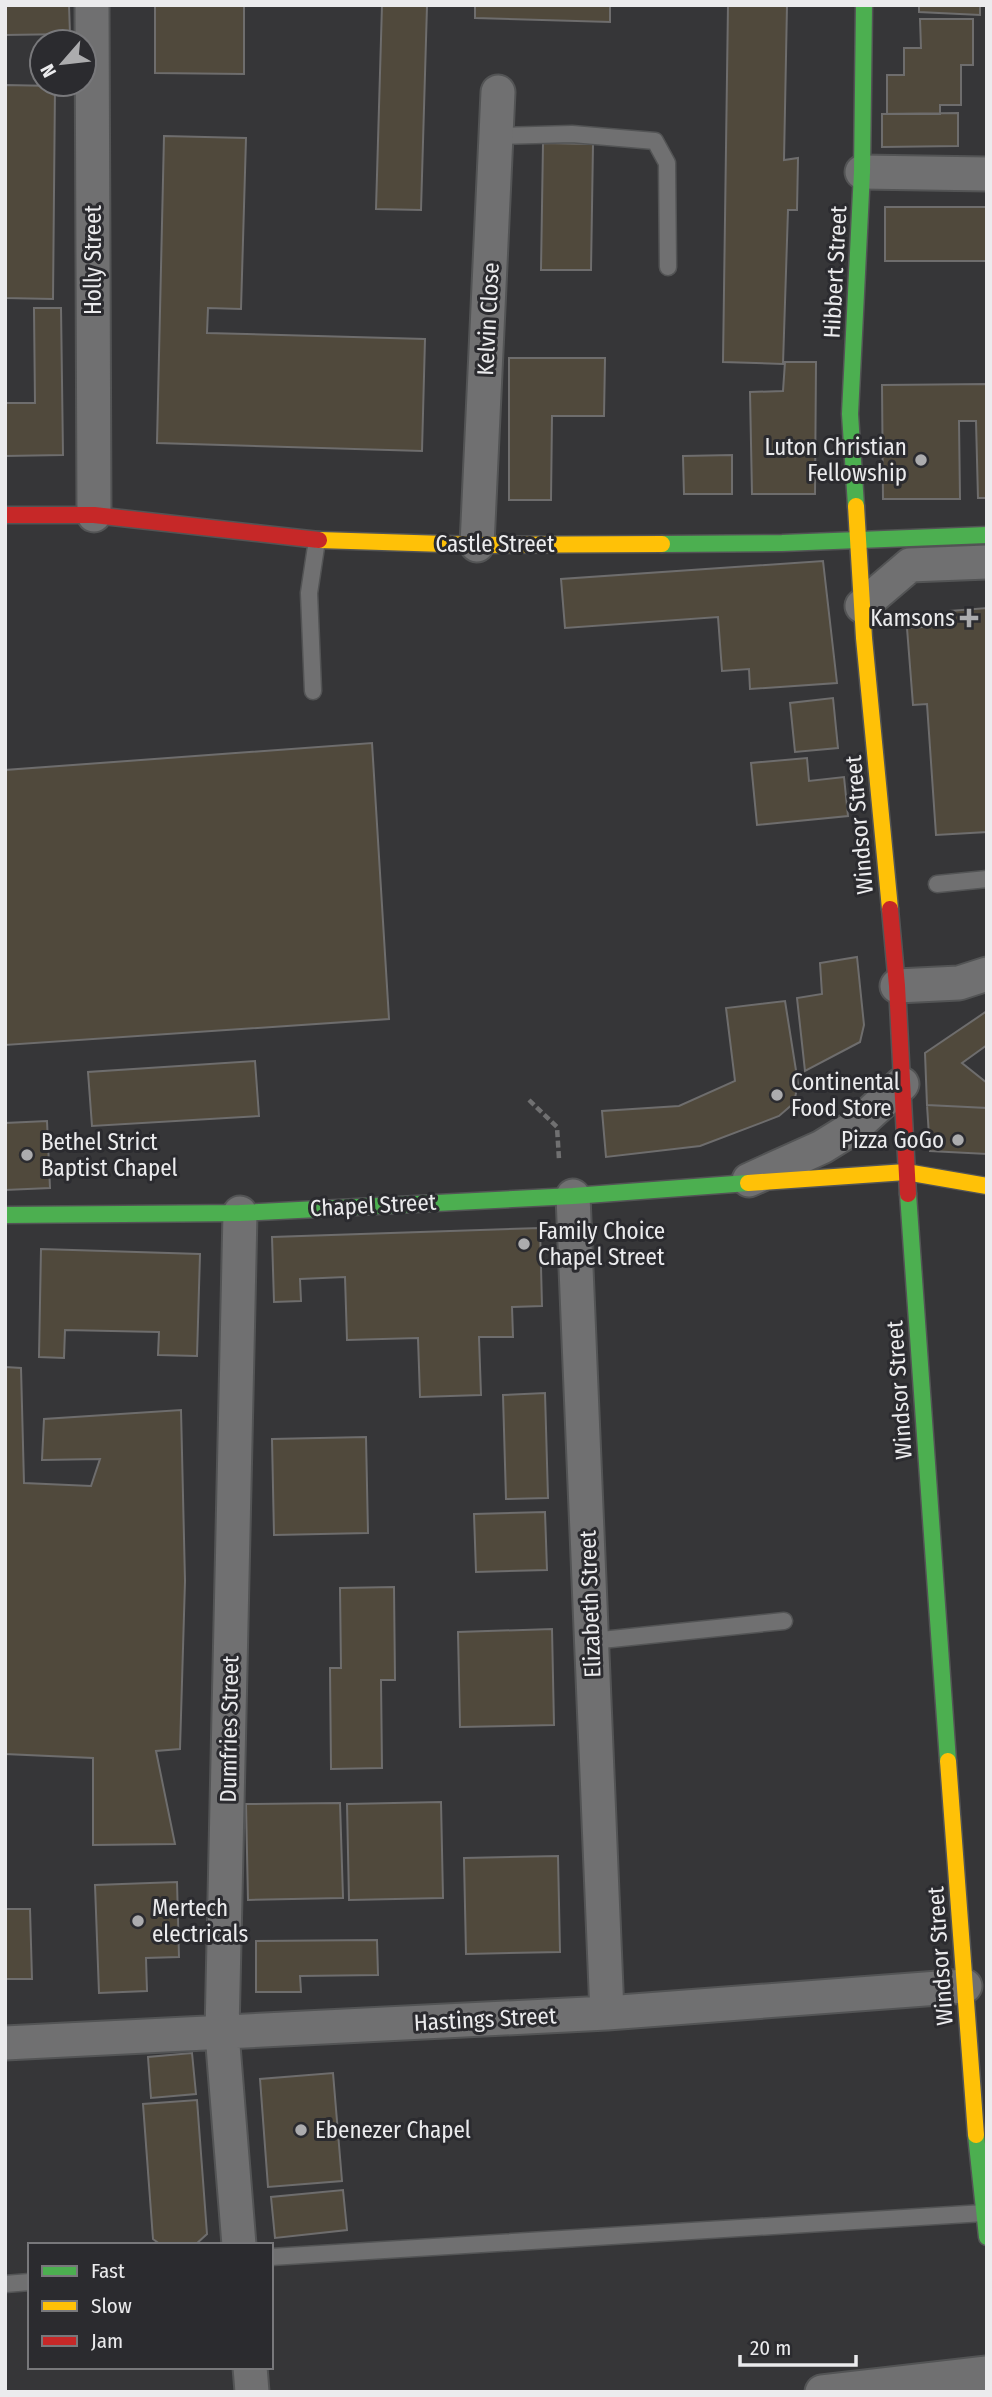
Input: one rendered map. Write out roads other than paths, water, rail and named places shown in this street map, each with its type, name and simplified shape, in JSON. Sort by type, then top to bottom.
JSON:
[{"type":"street","name":"Holly Street","points":[[92,5],[94,515]]},
{"type":"street","name":"Hibbert Street","points":[[859,540],[850,414],[862,172],[863,5]]},
{"type":"street","name":"Kelvin Close","points":[[477,545],[498,92]]},
{"type":"street","points":[[862,172],[987,174]]},
{"type":"street","name":"Castle Street","points":[[5,515],[94,515],[317,540],[477,545],[987,536]]},
{"type":"street","name":"Windsor Street","points":[[859,540],[862,606],[897,986],[906,1172],[972,2092],[987,2237]]},
{"type":"street","points":[[862,606],[910,565],[987,562]]},
{"type":"street","points":[[897,986],[959,984],[987,974]]},
{"type":"street","name":"Chapel Street","points":[[740,1184],[822,1147],[856,1126],[902,1084]]},
{"type":"street","name":"Chapel Street","points":[[5,1215],[240,1213],[906,1172],[987,1185]]},
{"type":"street","name":"Elizabeth Street","points":[[566,1195],[592,1642],[607,2013]]},
{"type":"street","name":"Dumfries Street","points":[[239,2243],[222,2033],[240,1213]]},
{"type":"street","name":"Hastings Street","points":[[5,2043],[607,2013],[965,1986]]},
{"type":"street","points":[[250,2369],[252,2392]]},
{"type":"street","points":[[822,2392],[987,2373]]},
{"type":"lane","points":[[496,136],[572,134],[655,141],[667,163],[667,267]]},
{"type":"lane","points":[[313,691],[309,593],[317,540]]},
{"type":"lane","points":[[937,884],[987,879]]},
{"type":"lane","points":[[592,1642],[784,1621]]},
{"type":"lane","points":[[273,2257],[984,2213]]},
{"type":"lane","points":[[5,2284],[28,2282]]},
{"type":"place","name":"Luton Christian Fellowship","points":[[921,460]]},
{"type":"place","name":"Kamsons","points":[[969,618]]},
{"type":"place","name":"Continental Food Store","points":[[777,1095]]},
{"type":"place","name":"Pizza GoGo","points":[[958,1140]]},
{"type":"place","name":"Bethel Strict Baptist Chapel","points":[[27,1155]]},
{"type":"place","name":"Family Choice Chapel Street","points":[[524,1244]]},
{"type":"place","name":"Mertech electricals","points":[[138,1921]]},
{"type":"place","name":"Ebenezer Chapel","points":[[301,2130]]}]
